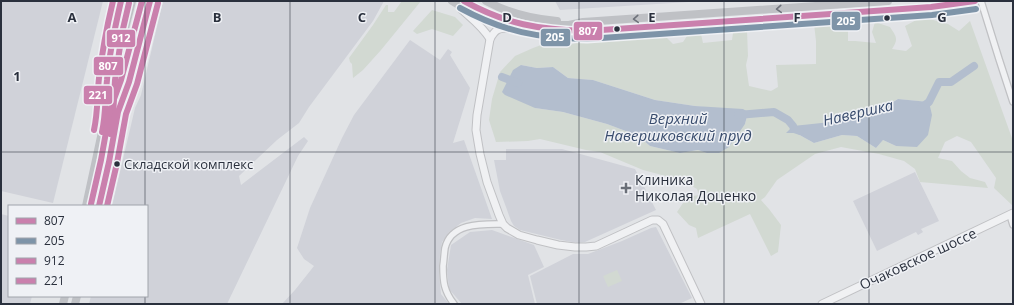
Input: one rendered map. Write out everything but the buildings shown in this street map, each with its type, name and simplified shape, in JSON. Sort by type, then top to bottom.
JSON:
[{"type":"main road","points":[[105,117],[107,79],[114,32],[121,1]]},
{"type":"main road","points":[[86,205],[121,44],[132,1]]},
{"type":"main road","points":[[99,205],[112,149],[131,46],[142,1]]},
{"type":"main road","points":[[118,112],[130,82],[150,1]]},
{"type":"main road","points":[[452,1],[482,18],[511,28],[554,34],[575,34],[588,31]]},
{"type":"main road","points":[[464,1],[484,12],[518,24],[548,30],[588,31],[885,11],[975,1]]},
{"type":"main road","points":[[473,1],[497,13],[529,23],[542,25],[569,25],[583,22]]},
{"type":"main road","points":[[486,1],[502,9],[524,16],[556,21],[583,22],[888,1]]},
{"type":"street","points":[[452,1],[480,25],[490,39]]},
{"type":"street","points":[[981,1],[1013,102]]},
{"type":"street","points":[[511,28],[498,29],[490,39],[476,115],[476,130],[480,154],[487,182],[503,224],[513,232],[537,240],[558,245],[586,247],[596,246],[647,222],[658,220],[663,224],[701,304]]},
{"type":"street","points":[[1012,214],[1013,225]]},
{"type":"street","name":"Очаковское шоссе","points":[[822,304],[1012,214]]},
{"type":"street","points":[[454,304],[446,291],[443,276],[444,254],[447,242],[455,233],[467,226],[477,224],[503,224]]},
{"type":"shaded area","points":[[1,1],[103,1],[53,203],[1,191]]},
{"type":"shaded area","points":[[163,1],[384,1],[373,21],[309,107],[299,123],[277,140],[239,176],[241,185],[304,137],[308,141],[298,156],[227,304],[89,304],[91,297],[148,297],[148,205],[112,205],[135,108],[141,95]]},
{"type":"shaded area","points":[[402,1],[421,1],[381,50],[363,70],[353,78],[352,64],[349,58],[386,5],[388,5],[388,12],[394,12]]},
{"type":"shaded area","points":[[555,1],[705,1],[560,10]]},
{"type":"shaded area","points":[[432,10],[455,17],[463,25],[453,36],[432,29],[417,34],[413,31]]},
{"type":"shaded area","points":[[922,17],[948,24],[959,31],[970,21],[1013,141],[1013,206],[994,188],[996,178],[971,142],[957,136],[945,142],[938,158],[952,161],[970,178],[985,182],[988,188],[920,182],[915,169],[904,161],[879,154],[841,147],[815,154],[777,180],[765,197],[761,200],[781,225],[778,252],[771,256],[750,214],[698,238],[696,228],[689,225],[677,212],[687,197],[699,195],[697,189],[681,180],[643,170],[600,152],[540,139],[496,142],[489,120],[492,99],[500,72],[515,56],[552,41],[565,46],[596,38],[665,36],[673,44],[683,42],[687,36],[701,34],[703,43],[732,40],[733,33],[740,30],[745,30],[747,31],[748,56],[746,65],[749,86],[771,91],[778,87],[776,65],[816,64],[814,24],[835,21],[845,23],[848,30],[848,41],[876,43],[872,32],[875,22],[890,27],[894,33],[896,40],[892,49],[906,51],[912,46],[905,26]],"holes":[[[521,65],[537,68],[553,67],[568,78],[593,80],[655,100],[748,112],[745,124],[707,153],[698,150],[680,153],[650,146],[642,139],[631,133],[607,124],[563,112],[535,108]],[[898,99],[928,102],[896,146],[883,140],[876,148],[857,136],[842,135],[814,143],[796,133],[787,133],[825,123],[870,116]]]},
{"type":"shaded area","points":[[410,40],[440,60],[448,49],[452,52],[450,55],[470,88],[453,143],[464,140],[492,219],[475,218],[461,223],[449,232],[442,242],[439,274],[441,294],[449,304],[282,304],[314,266],[304,259],[297,248],[310,208],[342,138],[354,115]]},
{"type":"shaded area","points":[[506,149],[562,149],[635,169],[656,210],[585,242],[578,243],[561,240],[520,230],[514,226],[511,221],[500,191],[494,160],[506,160]]},
{"type":"shaded area","points":[[915,172],[939,221],[921,229],[923,232],[918,235],[916,232],[877,251],[853,201]]},
{"type":"shaded area","points":[[1,214],[8,216],[8,297],[32,297],[30,304],[1,304]]},
{"type":"shaded area","points":[[656,227],[692,298],[679,304],[537,304],[530,276],[573,254],[588,254]]},
{"type":"shaded area","points":[[492,230],[534,245],[544,267],[528,275],[535,304],[462,304],[449,289],[447,270],[451,245],[470,232]]},
{"type":"shaded area","points":[[617,270],[622,281],[608,287],[603,276]]},
{"type":"water","name":"Верхний Навершковский пруд","points":[[521,65],[537,68],[553,67],[568,78],[593,80],[655,100],[695,106],[743,109],[748,112],[745,124],[729,147],[719,153],[707,153],[698,150],[680,153],[650,146],[642,139],[631,133],[607,124],[563,112],[535,108],[505,95],[502,92],[513,70]]},
{"type":"water","points":[[898,99],[929,102],[932,115],[928,135],[917,147],[896,146],[883,140],[876,148],[857,136],[842,135],[814,143],[796,133],[786,133],[793,126],[850,120],[870,116]]},
{"type":"waterway","name":"Навершка","points":[[921,108],[929,102],[939,82],[951,82],[974,66]]},
{"type":"waterway","name":"Навершка","points":[[502,77],[518,83]]},
{"type":"waterway","name":"Навершка","points":[[738,115],[774,112],[788,120],[794,129],[800,131]]},
{"type":"transit line","name":"221","points":[[94,130],[98,85],[113,1]]},
{"type":"transit line","name":"807","points":[[102,132],[109,60],[121,1]]},
{"type":"transit line","name":"221","points":[[91,204],[110,110],[121,80],[142,1]]},
{"type":"transit line","name":"807","points":[[99,205],[118,112],[129,82],[150,1]]},
{"type":"transit line","name":"807","points":[[464,1],[494,15],[523,24],[553,29],[587,31],[931,7],[975,1]]},
{"type":"transit line","name":"912","points":[[110,134],[113,117],[115,80],[122,33],[129,3]]},
{"type":"transit line","name":"912","points":[[107,205],[126,114],[137,84],[158,3]]},
{"type":"transit line","name":"205","points":[[460,8],[492,23],[522,32],[553,37],[587,39],[932,15],[976,9]]},
{"type":"place","name":"Складской комплекс","points":[[117,164]]},
{"type":"place","name":"Клиника Николая Доценко","points":[[626,188]]}]
